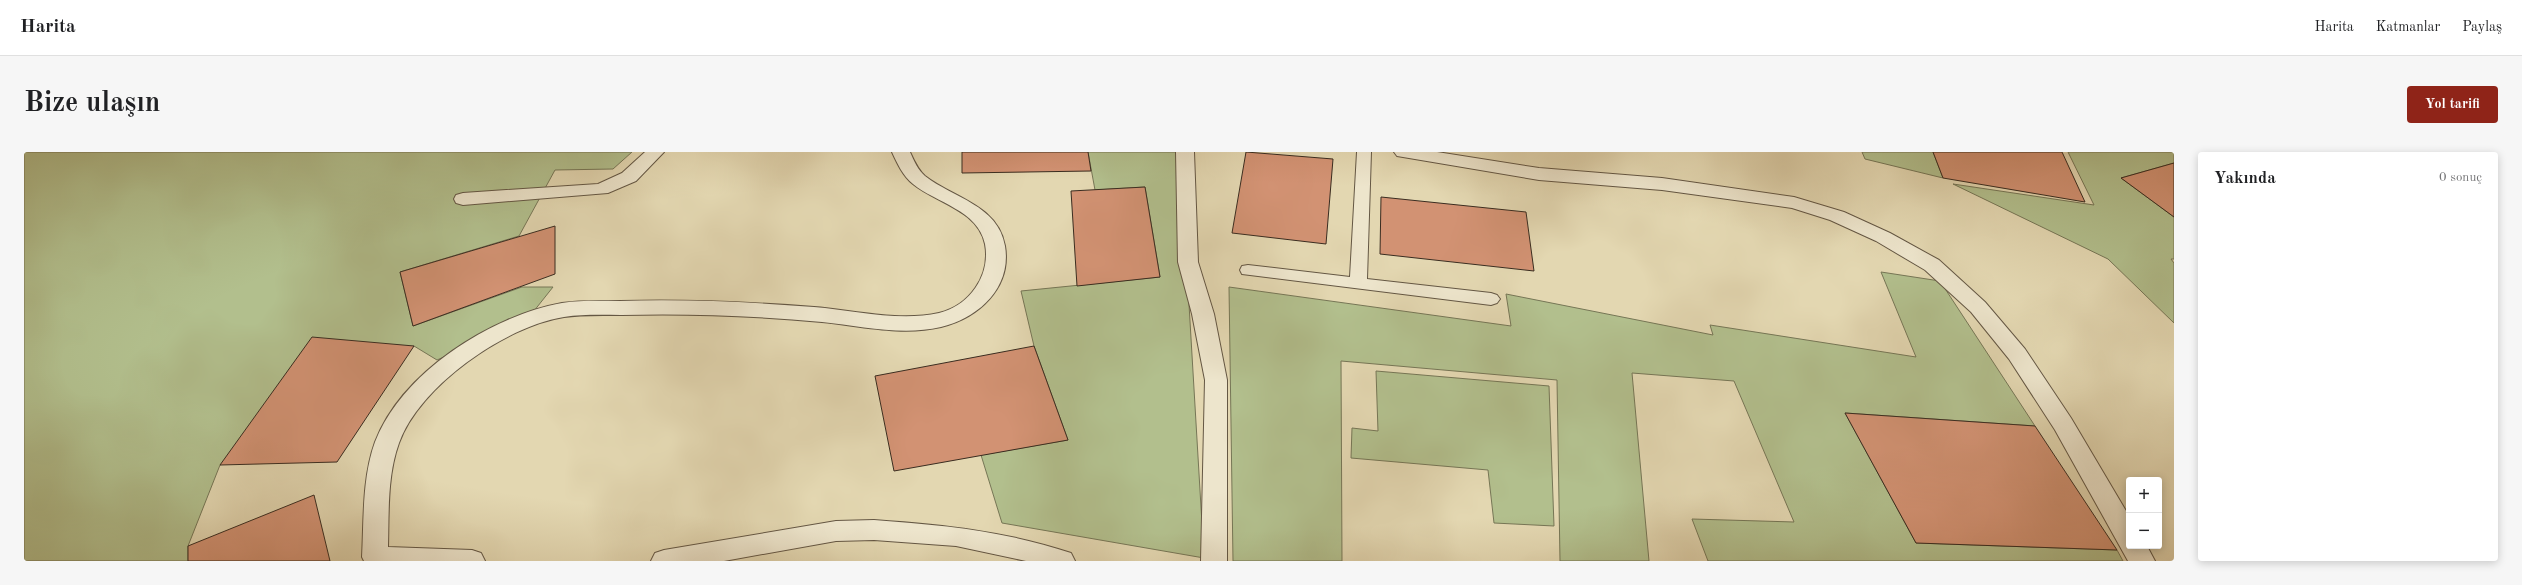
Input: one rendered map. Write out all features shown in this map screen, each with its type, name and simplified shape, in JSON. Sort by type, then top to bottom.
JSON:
[{"type":"street","points":[[463,199],[601,189],[629,177],[655,152]]},
{"type":"street","points":[[472,561],[372,559],[378,488],[386,443],[400,415],[422,389],[449,365],[484,341],[519,324],[560,310],[663,306],[780,311],[906,323],[938,320],[962,312],[980,300],[991,283],[997,262],[994,240],[982,221],[966,207],[920,180],[908,168],[901,152]]},
{"type":"street","points":[[1185,152],[1188,262],[1203,314],[1216,380],[1214,561]]},
{"type":"street","points":[[1403,152],[1539,174],[1662,184],[1794,203],[1837,216],[1883,237],[1932,265],[1978,308],[2017,354],[2063,424],[2126,534]]},
{"type":"street","points":[[664,561],[836,531],[874,530],[956,536],[1028,551],[1062,561]]},
{"type":"street","points":[[2135,549],[2142,561]]},
{"type":"lane","points":[[1358,284],[1364,152]]},
{"type":"lane","points":[[1248,270],[1491,299]]},
{"type":"green space","points":[[24,152],[632,152],[613,169],[555,170],[519,236],[400,272],[413,326],[522,287],[553,287],[526,321],[437,360],[414,346],[220,465],[188,546],[188,561],[24,561]]},
{"type":"green space","points":[[1088,152],[1180,152],[1204,558],[1002,523],[981,455],[1068,440],[1034,346],[1021,291],[1160,277],[1145,187],[1095,190]]},
{"type":"green space","points":[[1862,152],[1933,152],[1943,178],[1865,159]]},
{"type":"green space","points":[[2068,152],[2174,152],[2174,163],[2121,178],[2174,217],[2174,259],[2171,259],[2174,263],[2174,323],[2108,259],[1953,184],[2094,205]]},
{"type":"green space","points":[[1881,272],[1940,281],[2035,426],[1845,413],[1916,543],[2117,550],[2123,561],[1708,561],[1692,519],[1794,522],[1734,381],[1632,373],[1649,561],[1560,561],[1557,380],[1341,361],[1342,561],[1233,561],[1229,287],[1511,326],[1506,294],[1713,335],[1710,325],[1916,357]]},
{"type":"green space","points":[[1376,371],[1549,386],[1554,526],[1494,523],[1488,470],[1351,458],[1352,428],[1378,431]]},
{"type":"building","points":[[962,152],[1088,152],[1091,171],[962,173]]},
{"type":"building","points":[[1246,152],[1333,159],[1326,244],[1232,233]]},
{"type":"building","points":[[1933,152],[2062,152],[2085,202],[1943,178]]},
{"type":"building","points":[[2174,163],[2174,217],[2121,178]]},
{"type":"building","points":[[1145,187],[1160,277],[1077,286],[1071,191]]},
{"type":"building","points":[[1381,197],[1526,212],[1534,271],[1380,254]]},
{"type":"building","points":[[555,226],[555,274],[413,326],[400,272]]},
{"type":"building","points":[[312,337],[414,346],[337,462],[220,465]]},
{"type":"building","points":[[1034,346],[1068,440],[894,471],[875,376]]},
{"type":"building","points":[[1845,413],[2035,426],[2117,550],[1916,543]]},
{"type":"building","points":[[314,495],[330,561],[188,561],[188,546]]}]
